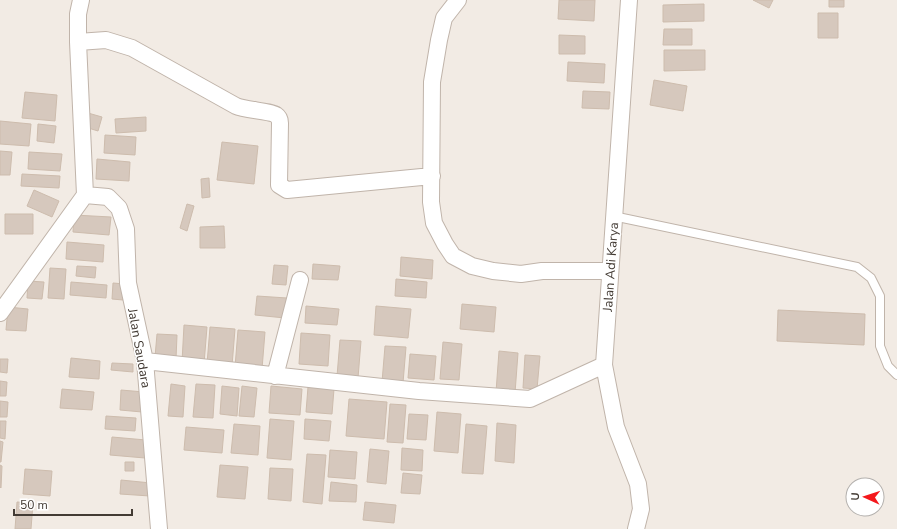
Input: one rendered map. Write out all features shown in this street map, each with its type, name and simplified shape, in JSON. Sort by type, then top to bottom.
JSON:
[{"type":"street","points":[[0,313],[85,195],[78,42],[78,14],[80,0]]},
{"type":"street","points":[[458,0],[444,18],[432,82],[431,202],[434,223],[445,244],[453,256],[472,266],[493,271],[521,274],[542,271],[610,270]]},
{"type":"street","name":"Jalan Adi Karya","points":[[629,0],[613,216],[604,365],[616,427],[638,484],[641,509],[636,529]]},
{"type":"street","points":[[78,42],[106,40],[132,48],[236,106],[244,109],[275,114],[279,118],[280,123],[279,185],[287,190],[432,176]]},
{"type":"street","name":"Jalan Saudara","points":[[85,195],[108,197],[119,208],[126,229],[128,283],[145,361],[158,529]]},
{"type":"street","points":[[275,376],[300,280]]},
{"type":"street","points":[[145,361],[419,391],[530,399],[604,365]]},
{"type":"lane","points":[[613,216],[857,267],[871,278],[880,296],[880,346],[888,366],[897,375]]},
{"type":"building","points":[[559,0],[595,0],[594,21],[558,19]]},
{"type":"building","points":[[753,0],[773,0],[769,8]]},
{"type":"building","points":[[829,0],[844,0],[844,7],[829,7]]},
{"type":"building","points":[[704,4],[704,21],[663,22],[663,5]]},
{"type":"building","points":[[818,13],[838,13],[838,38],[818,38]]},
{"type":"building","points":[[664,29],[692,29],[692,45],[663,45]]},
{"type":"building","points":[[559,35],[585,36],[585,54],[559,54]]},
{"type":"building","points":[[664,50],[705,50],[705,70],[664,71]]},
{"type":"building","points":[[568,62],[605,64],[604,83],[567,81]]},
{"type":"building","points":[[654,80],[687,86],[683,111],[650,105]]},
{"type":"building","points":[[583,91],[610,92],[609,109],[582,108]]},
{"type":"building","points":[[25,92],[57,95],[55,121],[22,118]]},
{"type":"building","points":[[88,113],[102,117],[98,131],[85,127]]},
{"type":"building","points":[[146,117],[146,131],[116,133],[115,119]]},
{"type":"building","points":[[0,121],[31,124],[29,146],[0,144]]},
{"type":"building","points":[[38,124],[56,126],[54,143],[37,141]]},
{"type":"building","points":[[105,135],[136,137],[135,155],[104,153]]},
{"type":"building","points":[[222,142],[258,146],[254,184],[217,180]]},
{"type":"building","points":[[0,151],[12,152],[10,175],[0,175]]},
{"type":"building","points":[[29,152],[62,154],[60,171],[28,169]]},
{"type":"building","points":[[97,159],[130,162],[129,181],[96,179]]},
{"type":"building","points":[[22,174],[60,176],[59,188],[21,186]]},
{"type":"building","points":[[209,178],[210,197],[202,198],[201,179]]},
{"type":"building","points":[[34,190],[59,201],[52,217],[27,206]]},
{"type":"building","points":[[187,204],[194,206],[187,231],[180,228]]},
{"type":"building","points":[[5,214],[33,214],[33,234],[5,234]]},
{"type":"building","points":[[74,215],[111,217],[109,235],[73,232]]},
{"type":"building","points":[[224,226],[225,248],[200,248],[200,227]]},
{"type":"building","points":[[67,242],[104,245],[103,262],[66,259]]},
{"type":"building","points":[[401,257],[433,260],[432,279],[400,276]]},
{"type":"building","points":[[313,264],[340,266],[338,280],[312,279]]},
{"type":"building","points":[[274,265],[288,266],[286,285],[272,284]]},
{"type":"building","points":[[77,266],[96,267],[95,278],[76,276]]},
{"type":"building","points":[[50,268],[66,269],[64,299],[48,298]]},
{"type":"building","points":[[396,279],[427,282],[426,298],[395,296]]},
{"type":"building","points":[[28,281],[44,282],[42,299],[27,298]]},
{"type":"building","points":[[71,282],[107,285],[106,298],[70,295]]},
{"type":"building","points":[[113,283],[125,284],[123,300],[112,299]]},
{"type":"building","points":[[257,296],[287,298],[285,318],[255,315]]},
{"type":"building","points":[[462,304],[496,307],[494,332],[460,329]]},
{"type":"building","points":[[306,306],[339,309],[337,325],[305,323]]},
{"type":"building","points":[[376,306],[411,309],[408,338],[374,335]]},
{"type":"building","points":[[8,307],[28,309],[26,331],[6,330]]},
{"type":"building","points":[[778,310],[865,314],[864,345],[777,341]]},
{"type":"building","points":[[184,325],[207,327],[204,364],[182,362]]},
{"type":"building","points":[[210,327],[235,329],[232,366],[207,364]]},
{"type":"building","points":[[238,330],[265,332],[262,369],[235,367]]},
{"type":"building","points":[[301,333],[330,335],[328,366],[299,364]]},
{"type":"building","points":[[157,334],[177,335],[176,359],[155,357]]},
{"type":"building","points":[[340,340],[361,341],[358,378],[337,376]]},
{"type":"building","points":[[443,342],[462,344],[459,380],[440,379]]},
{"type":"building","points":[[385,346],[406,347],[403,383],[382,382]]},
{"type":"building","points":[[499,351],[518,353],[515,393],[496,392]]},
{"type":"building","points":[[410,354],[436,356],[434,380],[408,378]]},
{"type":"building","points":[[525,355],[540,356],[537,389],[523,388]]},
{"type":"building","points":[[71,358],[100,361],[99,379],[69,377]]},
{"type":"building","points":[[0,359],[8,359],[7,373],[0,372]]},
{"type":"building","points":[[112,363],[133,364],[133,372],[111,370]]},
{"type":"building","points":[[0,381],[7,382],[6,396],[0,396]]},
{"type":"building","points":[[171,384],[185,386],[183,417],[168,416]]},
{"type":"building","points":[[196,384],[215,385],[213,418],[193,417]]},
{"type":"building","points":[[222,386],[239,388],[237,416],[220,414]]},
{"type":"building","points":[[242,386],[257,388],[254,417],[239,416]]},
{"type":"building","points":[[271,386],[302,389],[300,415],[269,413]]},
{"type":"building","points":[[308,387],[334,389],[332,414],[306,412]]},
{"type":"building","points":[[62,389],[94,392],[92,410],[60,408]]},
{"type":"building","points":[[121,390],[144,392],[142,412],[120,410]]},
{"type":"building","points":[[349,399],[387,402],[384,439],[346,436]]},
{"type":"building","points":[[0,401],[8,402],[7,417],[0,417]]},
{"type":"building","points":[[390,404],[406,405],[403,443],[387,442]]},
{"type":"building","points":[[437,412],[461,414],[458,453],[434,451]]},
{"type":"building","points":[[409,414],[428,415],[426,440],[407,439]]},
{"type":"building","points":[[106,416],[136,418],[135,431],[105,429]]},
{"type":"building","points":[[270,419],[294,421],[291,460],[267,458]]},
{"type":"building","points":[[305,419],[331,421],[329,441],[304,439]]},
{"type":"building","points":[[0,421],[6,421],[5,439],[0,438]]},
{"type":"building","points":[[497,423],[516,425],[514,463],[495,461]]},
{"type":"building","points":[[234,424],[260,426],[258,455],[231,453]]},
{"type":"building","points":[[466,424],[487,426],[483,474],[462,473]]},
{"type":"building","points":[[186,427],[224,430],[222,453],[184,450]]},
{"type":"building","points":[[112,437],[146,440],[145,458],[110,455]]},
{"type":"building","points":[[0,441],[3,442],[1,462],[0,462]]},
{"type":"building","points":[[402,448],[423,450],[422,471],[401,470]]},
{"type":"building","points":[[370,449],[389,451],[386,484],[367,482]]},
{"type":"building","points":[[330,450],[357,452],[355,479],[328,477]]},
{"type":"building","points":[[307,454],[326,455],[322,504],[303,502]]},
{"type":"building","points":[[125,462],[134,462],[134,471],[125,471]]},
{"type":"building","points":[[0,465],[2,466],[1,488],[0,487]]},
{"type":"building","points":[[220,465],[248,467],[245,499],[217,497]]},
{"type":"building","points":[[270,468],[293,469],[291,501],[268,499]]},
{"type":"building","points":[[25,469],[52,471],[50,496],[23,494]]},
{"type":"building","points":[[403,473],[422,475],[420,494],[401,493]]},
{"type":"building","points":[[121,480],[151,483],[150,496],[120,494]]},
{"type":"building","points":[[331,482],[357,485],[356,502],[329,501]]},
{"type":"building","points":[[17,502],[33,503],[31,529],[15,529]]},
{"type":"building","points":[[365,502],[396,505],[394,523],[363,520]]}]
